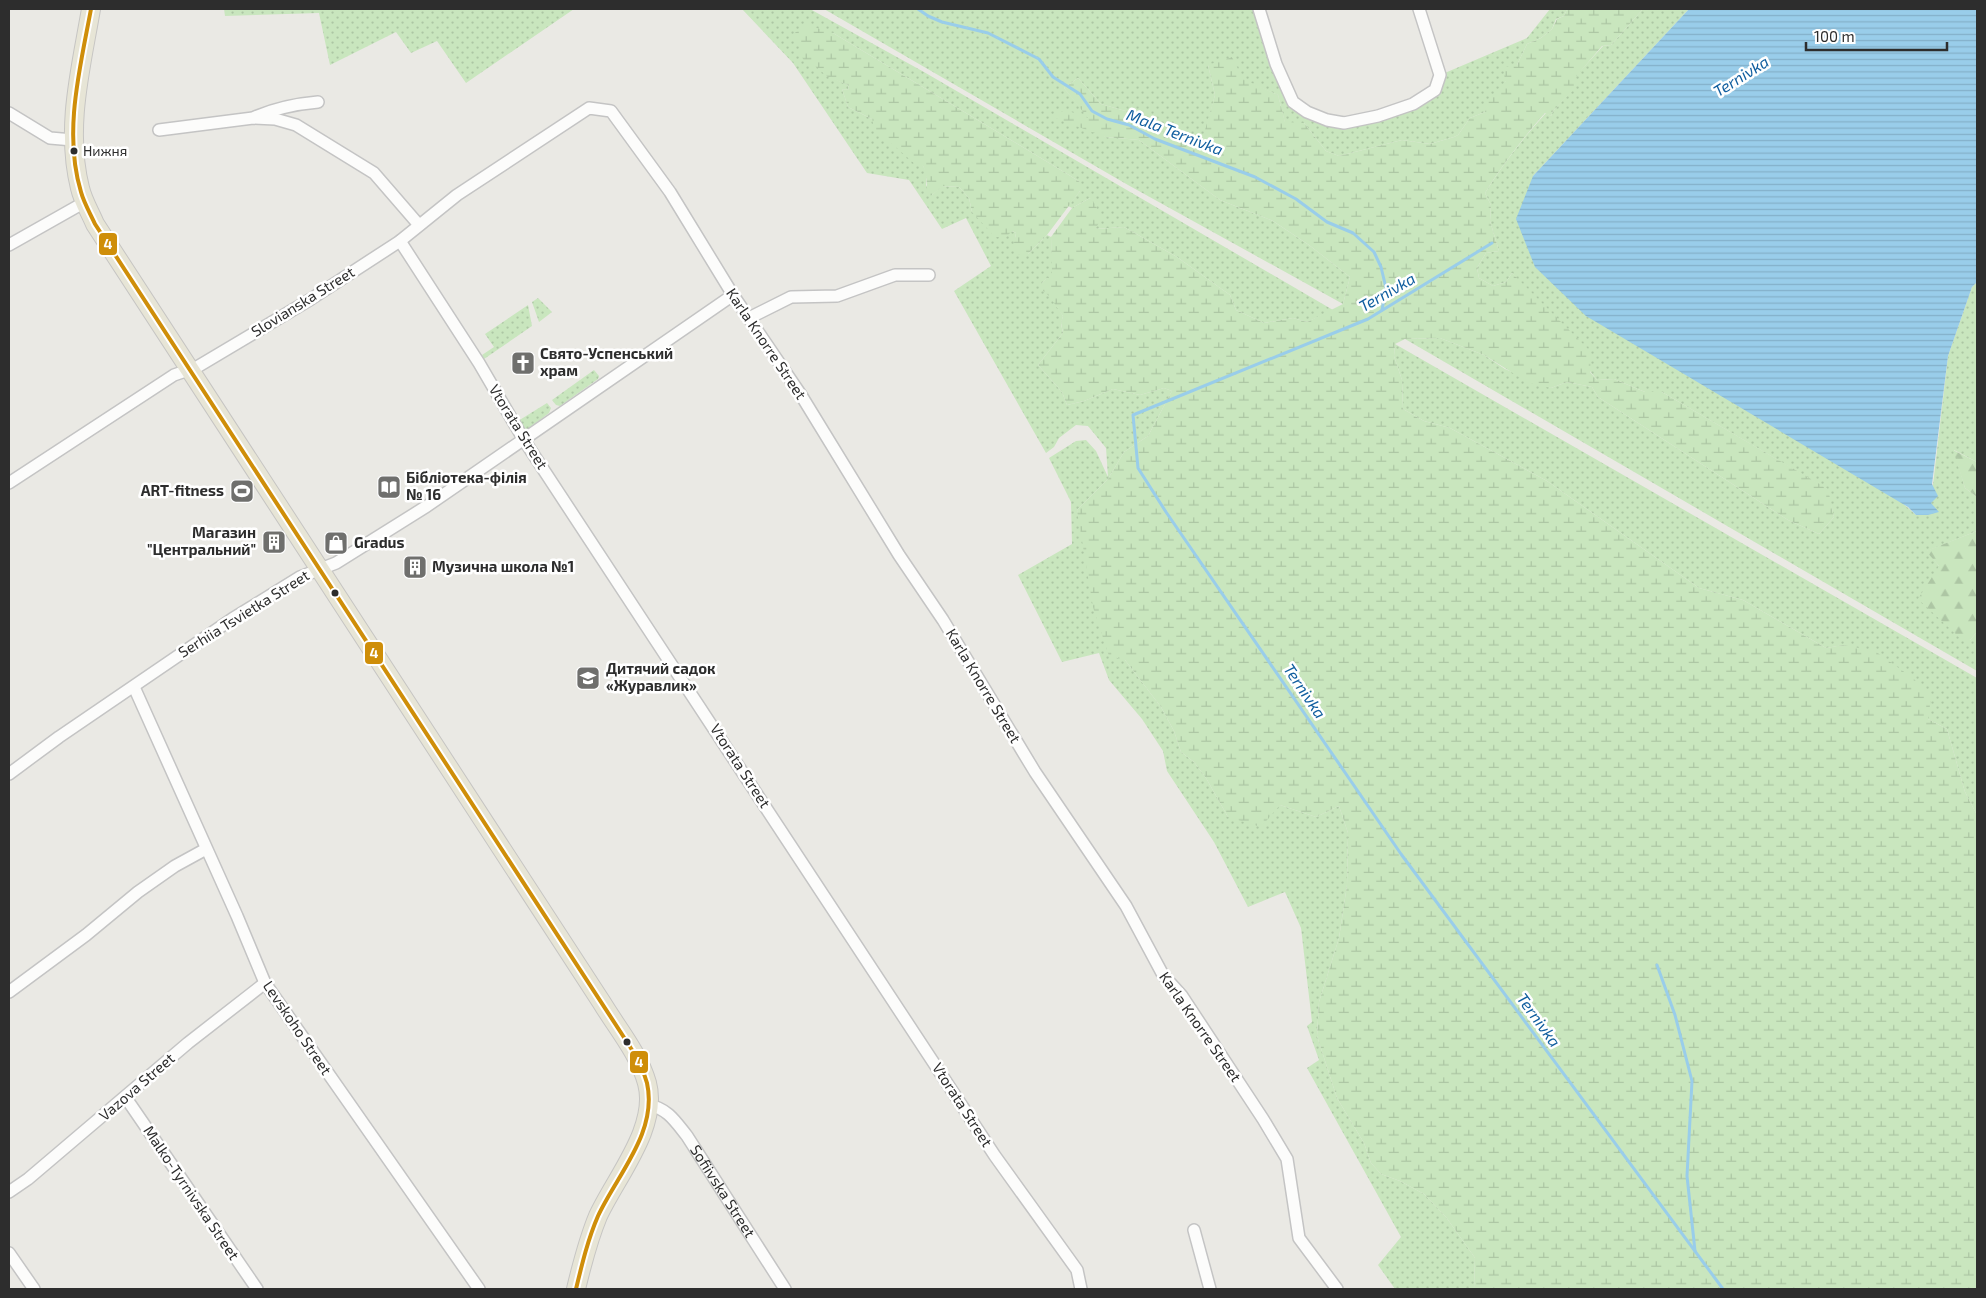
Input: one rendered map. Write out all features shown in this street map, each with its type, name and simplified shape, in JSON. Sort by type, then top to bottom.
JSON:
[{"type":"main road","points":[[92,9],[74,106],[73,140],[80,189],[95,224],[602,1003],[643,1073],[647,1084],[649,1105],[645,1125],[596,1223],[583,1259],[576,1289]]},
{"type":"street","points":[[1260,9],[1276,64],[1293,102],[1308,112],[1327,120],[1344,123],[1378,116],[1413,104],[1435,90],[1440,75],[1419,9]]},
{"type":"street","points":[[253,118],[292,104],[318,102]]},
{"type":"street","name":"Slovianska Street","points":[[9,483],[174,375],[197,367],[278,320],[400,241],[457,195],[590,108]]},
{"type":"street","name":"Karla Knorre Street","points":[[590,108],[611,111],[670,192],[733,294],[801,395],[899,555],[943,620],[1035,772],[1126,906],[1163,975],[1182,996],[1268,1127],[1287,1160],[1299,1238],[1337,1289]]},
{"type":"street","points":[[9,113],[50,138],[73,140]]},
{"type":"street","points":[[159,130],[253,118],[275,119],[296,125],[374,173],[419,225]]},
{"type":"street","points":[[9,245],[85,202]]},
{"type":"street","name":"Vtorata Street","points":[[400,241],[479,363],[524,440],[995,1156],[1076,1270],[1081,1289]]},
{"type":"street","points":[[749,318],[791,297],[837,296],[895,274],[929,275]]},
{"type":"street","name":"Serhiia Tsvietka Street","points":[[9,774],[59,737],[232,619],[300,577],[336,562],[427,506],[733,294]]},
{"type":"street","name":"Levskoho Street","points":[[134,687],[237,916],[265,983],[479,1289]]},
{"type":"street","points":[[9,992],[86,935],[138,892],[175,866],[206,848]]},
{"type":"street","name":"Vazova Street","points":[[9,1192],[28,1179],[126,1098],[188,1043],[265,983]]},
{"type":"street","name":"Malko-Tyrnivska Street","points":[[126,1098],[256,1289]]},
{"type":"street","name":"Sofiivska Street","points":[[649,1105],[660,1107],[686,1136],[785,1289]]},
{"type":"street","points":[[1194,1230],[1210,1289]]},
{"type":"street","points":[[9,1253],[34,1289]]},
{"type":"green space","points":[[224,9],[574,9],[466,83],[437,41],[411,53],[396,32],[330,65],[319,13],[225,16]]},
{"type":"green space","points":[[742,9],[810,9],[924,72],[1333,310],[1307,322],[1293,318],[1264,323],[1236,310],[1230,295],[1177,257],[1124,227],[1095,229],[1090,198],[1072,208],[1068,206],[1080,191],[1080,182],[1069,175],[833,33],[803,45],[821,70],[848,85],[849,90],[842,89],[848,107],[872,119],[923,166],[927,173],[926,185],[932,195],[942,186],[959,187],[969,198],[972,212],[1016,233],[1015,238],[1028,254],[1047,235],[1051,237],[1053,273],[1042,283],[1063,316],[1061,324],[1063,333],[1038,365],[1062,392],[1067,405],[1084,401],[1113,389],[1140,395],[1164,388],[1172,391],[1148,436],[1124,452],[1108,479],[1077,510],[1125,660],[1161,707],[1174,731],[1181,752],[1194,762],[1206,778],[1228,817],[1280,805],[1316,817],[1339,806],[1348,833],[1347,885],[1339,938],[1319,1002],[1317,1036],[1337,1098],[1364,1143],[1371,1163],[1381,1174],[1400,1181],[1424,1194],[1446,1217],[1475,1258],[1474,1289],[1395,1289],[1378,1265],[1401,1237],[1307,1068],[1319,1060],[1307,1026],[1312,1022],[1301,928],[1285,892],[1248,907],[1214,842],[1167,771],[1163,751],[1142,719],[1109,680],[1099,653],[1062,662],[1018,575],[1072,544],[1071,502],[1049,458],[1076,441],[1086,440],[1096,451],[1108,477],[1106,448],[1088,426],[1076,425],[1059,438],[1054,447],[1046,453],[954,291],[991,266],[966,218],[942,229],[909,180],[867,173],[793,63]]},
{"type":"green space","points":[[824,9],[1257,9],[1281,88],[1326,122],[1414,106],[1440,75],[1527,38],[1550,9],[1567,9],[1564,16],[1556,19],[1552,29],[1541,38],[1527,44],[1517,65],[1485,112],[1470,118],[1458,135],[1430,144],[1402,140],[1339,156],[1326,151],[1304,123],[1285,123],[1278,95],[1208,65],[1215,95],[1204,137],[1187,140],[1170,138],[1143,116],[1101,104],[1078,78],[1064,88],[1105,137],[1139,140],[1220,200],[1273,221],[1309,245],[1350,277],[1343,304],[1128,185]]},
{"type":"green space","points":[[1567,9],[1643,9],[1611,45],[1602,46],[1574,79],[1576,87],[1553,111],[1551,116],[1545,113],[1537,122],[1485,193],[1491,205],[1490,221],[1499,251],[1486,253],[1477,268],[1479,278],[1493,286],[1506,282],[1512,273],[1591,352],[1590,372],[1597,380],[1614,379],[1645,392],[1662,392],[1828,489],[1834,517],[1819,534],[1788,520],[1598,397],[1592,387],[1567,382],[1551,388],[1529,383],[1484,355],[1440,338],[1405,339],[1395,344],[1394,356],[1402,380],[1403,409],[1424,421],[1450,428],[1547,481],[1699,588],[1743,600],[1826,648],[1843,645],[1875,651],[1914,679],[1931,698],[1928,719],[1947,729],[1965,792],[1977,815],[1977,1289],[1474,1289],[1475,1258],[1446,1217],[1424,1194],[1400,1181],[1381,1174],[1371,1163],[1364,1143],[1337,1098],[1317,1036],[1319,1002],[1339,938],[1347,885],[1348,833],[1339,806],[1316,817],[1280,805],[1261,827],[1228,817],[1206,778],[1194,762],[1181,752],[1174,731],[1161,707],[1125,660],[1109,656],[1093,607],[1077,510],[1108,479],[1124,452],[1148,436],[1172,391],[1164,388],[1140,395],[1113,389],[1084,401],[1067,405],[1062,392],[1038,365],[1063,333],[1061,323],[1063,316],[1042,290],[1042,283],[1052,273],[1051,237],[1072,208],[1090,198],[1095,204],[1101,220],[1095,229],[1124,227],[1177,257],[1230,295],[1236,310],[1264,323],[1293,318],[1307,322],[1343,304],[1350,277],[1309,245],[1273,221],[1220,200],[1139,140],[1105,137],[1050,116],[1066,110],[1088,118],[1064,88],[1078,78],[1101,104],[1143,116],[1170,138],[1187,140],[1203,137],[1215,95],[1208,65],[1232,57],[1243,79],[1278,95],[1285,122],[1304,123],[1326,151],[1339,156],[1402,140],[1430,144],[1458,135],[1470,118],[1485,112],[1487,101],[1506,81],[1504,75],[1506,67],[1517,65],[1527,44],[1541,38],[1552,29],[1557,19],[1564,16]]},
{"type":"green space","points":[[1643,9],[1689,9],[1533,176],[1916,515],[1931,502],[1948,356],[1972,287],[1977,282],[1977,462],[1954,450],[1965,488],[1977,497],[1977,531],[1927,551],[1939,566],[1970,640],[1977,632],[1977,671],[1405,339],[1440,338],[1484,355],[1505,369],[1551,388],[1567,382],[1592,387],[1598,397],[1788,520],[1819,534],[1834,517],[1827,489],[1662,392],[1645,392],[1614,379],[1597,380],[1512,273],[1506,282],[1493,286],[1479,278],[1477,268],[1486,253],[1499,251],[1490,221],[1491,205],[1485,193],[1529,132],[1546,113],[1551,116],[1553,111],[1575,87],[1573,79],[1603,46],[1611,45]]},
{"type":"green space","points":[[807,25],[833,33],[1069,175],[1080,182],[1080,191],[1047,235],[1028,254],[1019,255],[1013,248],[1016,233],[1012,231],[1006,237],[995,237],[972,212],[969,198],[959,187],[943,186],[928,196],[923,166],[916,165],[874,128],[872,119],[848,107],[842,89],[849,90],[848,85],[828,77],[815,66],[806,64],[799,52],[802,46],[795,44],[793,34]]},
{"type":"green space","points":[[538,298],[552,312],[539,322],[532,302]]},
{"type":"green space","points":[[528,305],[532,326],[484,359],[482,355],[494,347],[485,334]]},
{"type":"green space","points":[[1395,344],[1977,678],[1977,815],[1965,792],[1947,729],[1928,719],[1844,645],[1826,648],[1743,600],[1699,588],[1547,481],[1450,428],[1424,421],[1403,409],[1402,380],[1394,356]]},
{"type":"green space","points":[[594,370],[599,376],[598,379],[560,406],[556,405],[552,400]]},
{"type":"green space","points":[[547,403],[551,408],[549,413],[528,429],[525,429],[518,421]]},
{"type":"green space","points":[[1953,450],[1977,462],[1977,497],[1965,488]]},
{"type":"green space","points":[[1977,531],[1977,632],[1970,640],[1959,637],[1918,599],[1939,566],[1926,551]]},
{"type":"water","points":[[1689,9],[1977,9],[1977,282],[1972,287],[1948,356],[1932,484],[1938,496],[1931,503],[1939,512],[1928,515],[1916,515],[1908,507],[1586,316],[1535,267],[1516,219],[1533,176]]},
{"type":"waterway","name":"Mala Ternivka","points":[[918,9],[942,22],[988,33],[1039,59],[1053,77],[1080,94],[1092,111],[1107,119],[1129,125],[1155,139],[1255,177],[1296,199],[1327,222],[1353,233],[1374,252],[1381,267],[1386,288],[1382,310]]},
{"type":"waterway","name":"Ternivka","points":[[1492,243],[1368,319],[1133,415],[1138,468],[1166,512],[1401,854],[1723,1289]]},
{"type":"waterway","points":[[1657,965],[1675,1015],[1692,1081],[1687,1176],[1695,1251]]},
{"type":"transit line","name":"4","points":[[91,9],[78,77],[73,124],[73,147],[81,192],[95,224],[630,1047],[643,1072],[647,1083],[649,1101],[647,1119],[634,1153],[598,1216],[588,1243],[576,1289]]},
{"type":"place","name":"Нижня","points":[[74,151]]},
{"type":"place","name":"Свято-Успенський храм","points":[[523,363]]},
{"type":"place","name":"Бібліотека-філія № 16","points":[[389,487]]},
{"type":"place","name":"ART-fitness","points":[[242,491]]},
{"type":"place","name":"Магазин \"Центральний\"","points":[[274,542]]},
{"type":"place","name":"Gradus","points":[[336,543]]},
{"type":"place","name":"Музична школа №1","points":[[415,567]]},
{"type":"place","name":"Дитячий садок «Журавлик»","points":[[588,678]]}]
